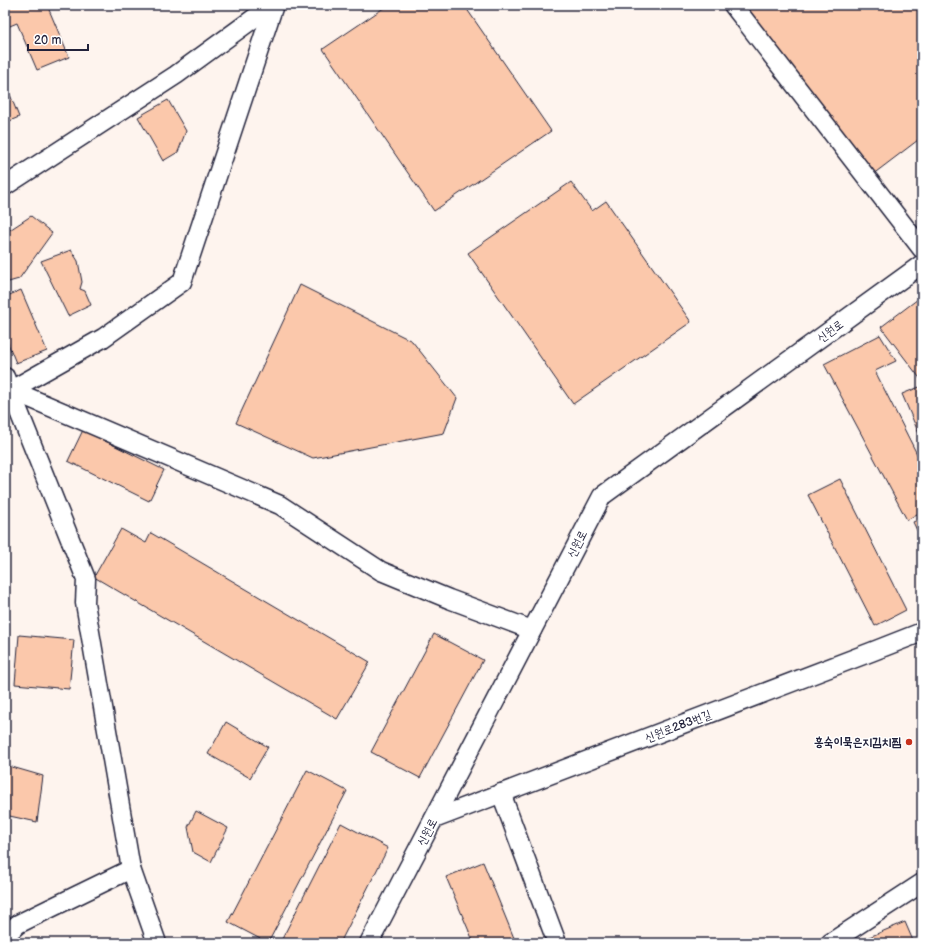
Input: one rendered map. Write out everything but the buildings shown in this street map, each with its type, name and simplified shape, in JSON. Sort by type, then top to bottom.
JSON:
[{"type":"street","points":[[5,186],[176,75],[273,5]]},
{"type":"street","points":[[7,387],[103,338],[182,282],[273,5]]},
{"type":"street","points":[[733,5],[922,249]]},
{"type":"street","name":"신원로","points":[[369,943],[602,496],[922,264]]},
{"type":"street","points":[[7,387],[280,505],[381,571],[449,599],[532,630]]},
{"type":"street","points":[[7,387],[86,579],[85,603],[131,869],[158,943]]},
{"type":"street","name":"신원로283번길","points":[[434,819],[922,632]]},
{"type":"street","points":[[501,793],[556,943]]},
{"type":"street","points":[[5,936],[18,924],[131,869]]},
{"type":"street","points":[[830,943],[922,883]]},
{"type":"place","name":"흥숙이묵은지김치찜","points":[[909,742]]}]
